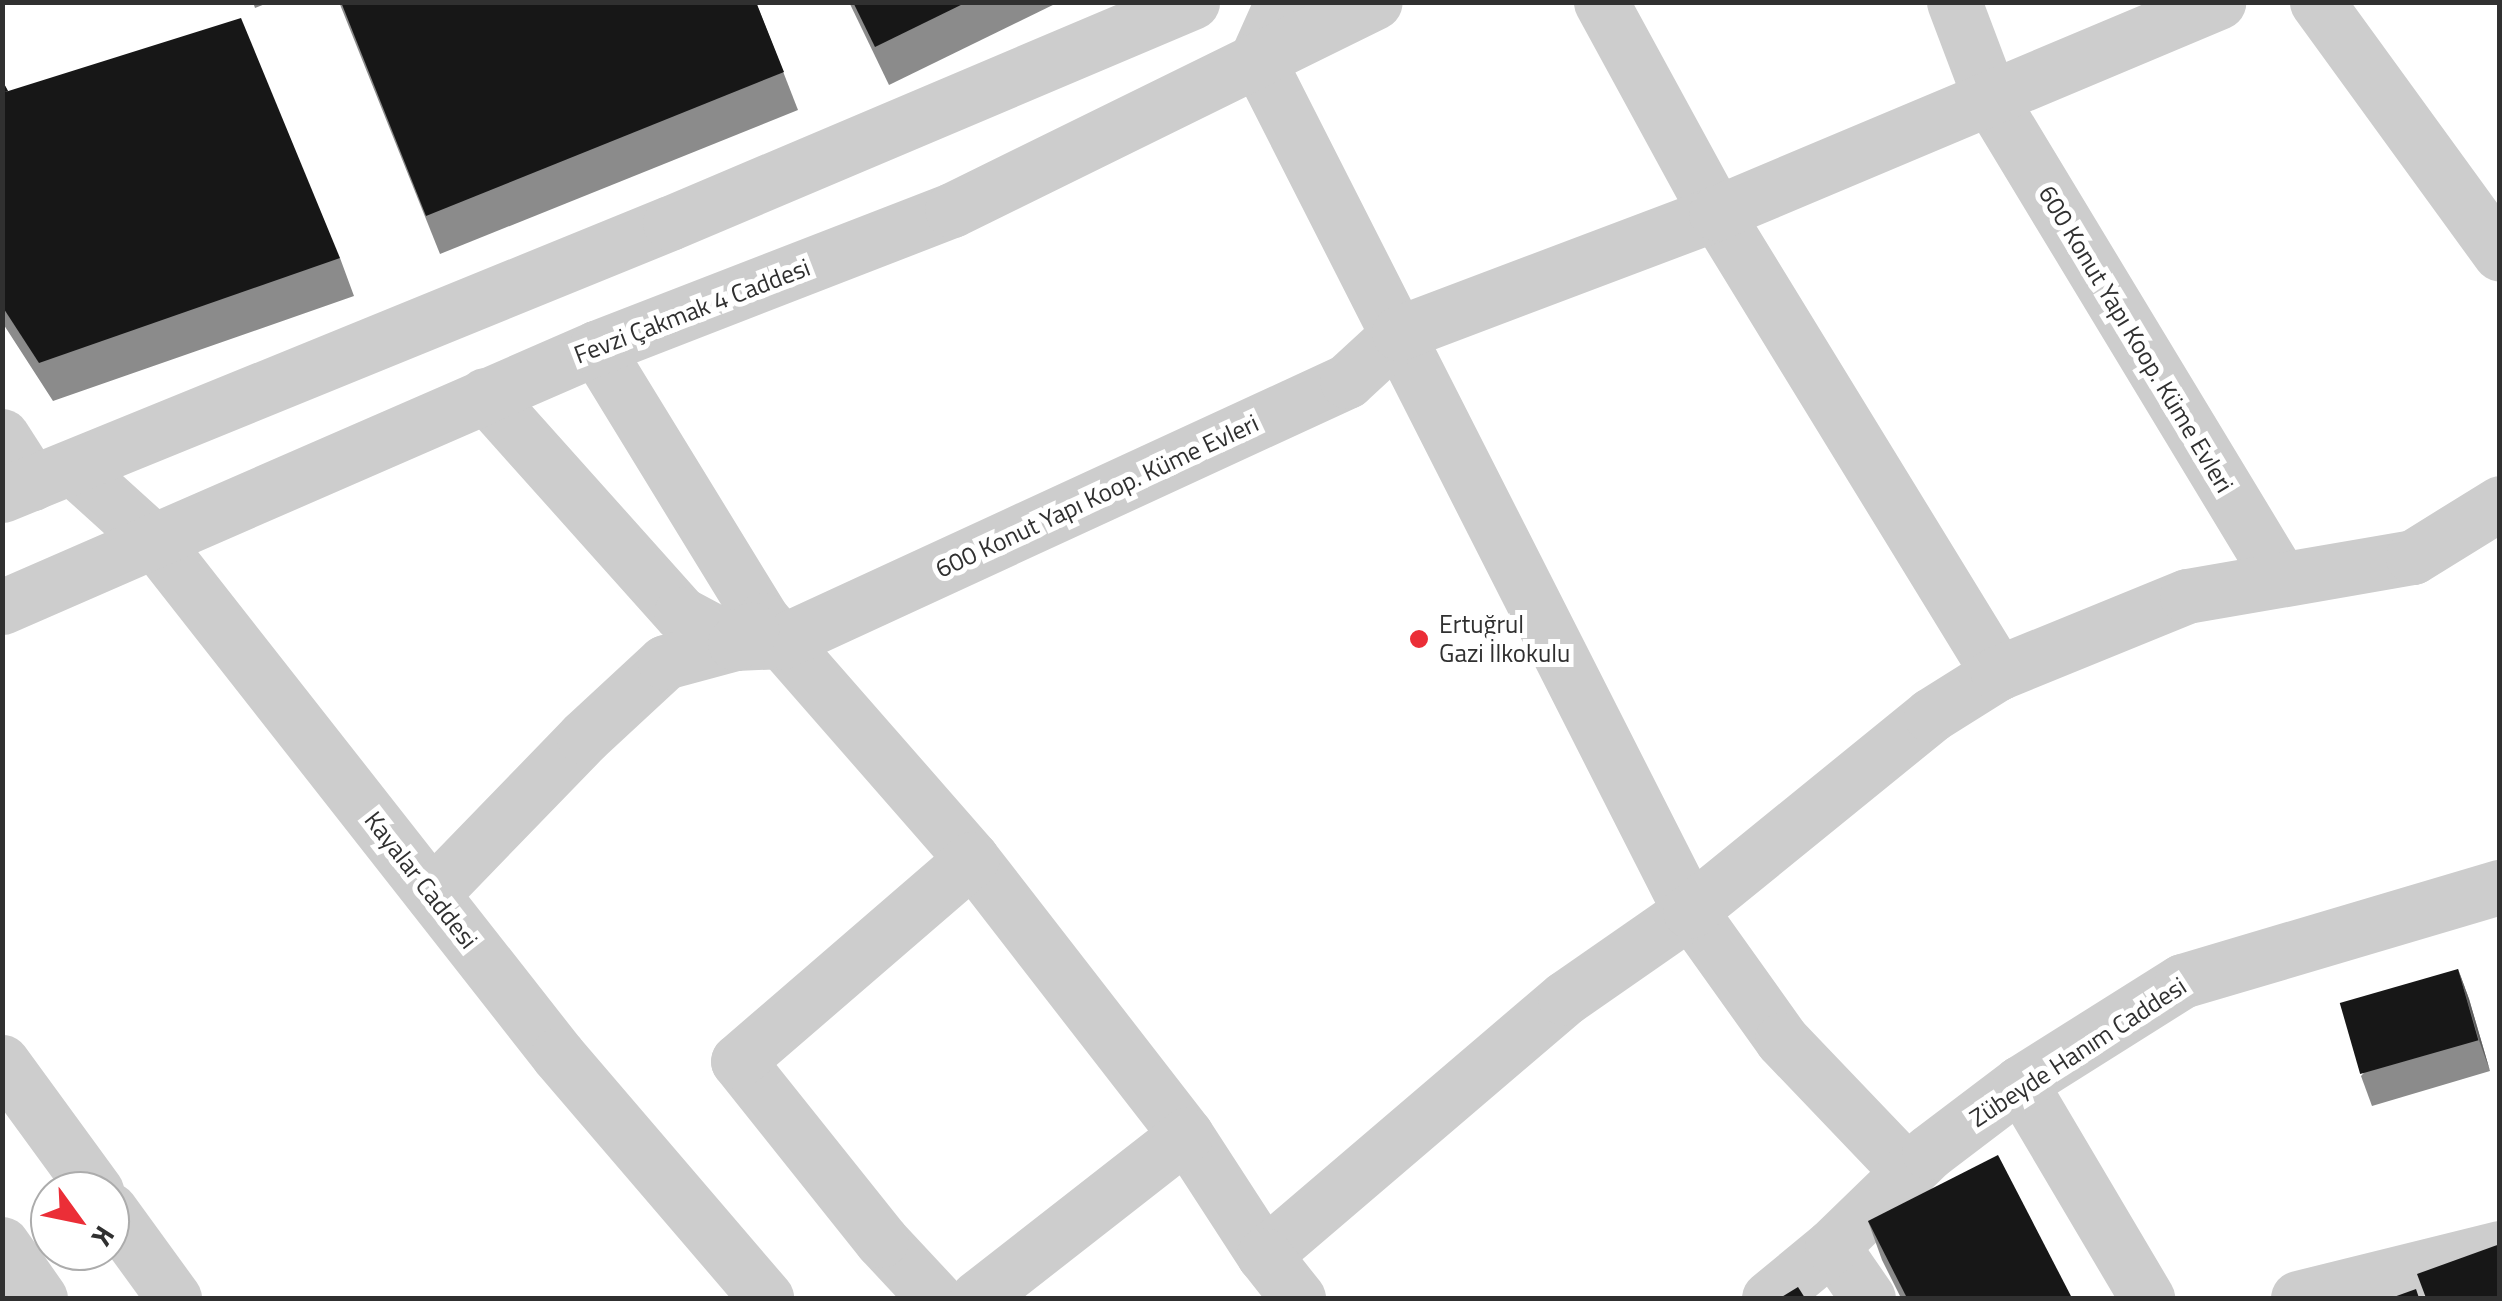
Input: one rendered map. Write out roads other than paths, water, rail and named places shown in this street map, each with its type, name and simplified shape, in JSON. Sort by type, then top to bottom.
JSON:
[{"type":"street","points":[[35,481],[652,230],[1192,2]]},
{"type":"street","points":[[1282,2],[1258,58],[1690,911],[1782,1040],[1908,1172]]},
{"type":"street","name":"Fevzi Çakmak 4 Caddesi","points":[[2,607],[596,348],[952,210],[1375,2]]},
{"type":"street","points":[[1601,2],[1716,213],[1998,672]]},
{"type":"street","name":"600 Konut Yapı Koop. Küme Evleri","points":[[1954,2],[1991,100],[2280,578]]},
{"type":"street","name":"600 Konut Yapı Koop. Küme Evleri","points":[[432,894],[584,737],[665,662],[761,634],[1347,381],[1398,333],[1716,213],[2218,2]]},
{"type":"street","points":[[2317,2],[2500,254]]},
{"type":"street","points":[[596,348],[761,634],[972,859],[1186,1135],[1264,1255],[1298,1298]]},
{"type":"street","points":[[485,395],[681,614],[761,634]]},
{"type":"street","name":"Kayalar Caddesi","points":[[2,436],[35,481],[156,543],[558,1055],[766,1298]]},
{"type":"street","points":[[1264,1255],[1565,998],[1690,911],[1931,715],[1998,672],[2187,596],[2413,557],[2500,503]]},
{"type":"street","points":[[935,1298],[881,1240],[738,1061],[972,859]]},
{"type":"street","name":"Zübeyde Hanım Caddesi","points":[[1769,1298],[1832,1246],[1908,1172],[2020,1083],[2182,981],[2500,887]]},
{"type":"street","points":[[2,1062],[81,1171]]},
{"type":"street","points":[[2020,1083],[2147,1298]]},
{"type":"street","points":[[977,1298],[1186,1135]]},
{"type":"street","points":[[130,1238],[174,1298]]},
{"type":"street","points":[[2,1244],[40,1298]]},
{"type":"street","points":[[1832,1246],[1868,1298]]},
{"type":"street","points":[[2298,1298],[2500,1248]]},
{"type":"place","name":"Ertuğrul Gazi İlkokulu","points":[[1419,639]]}]
